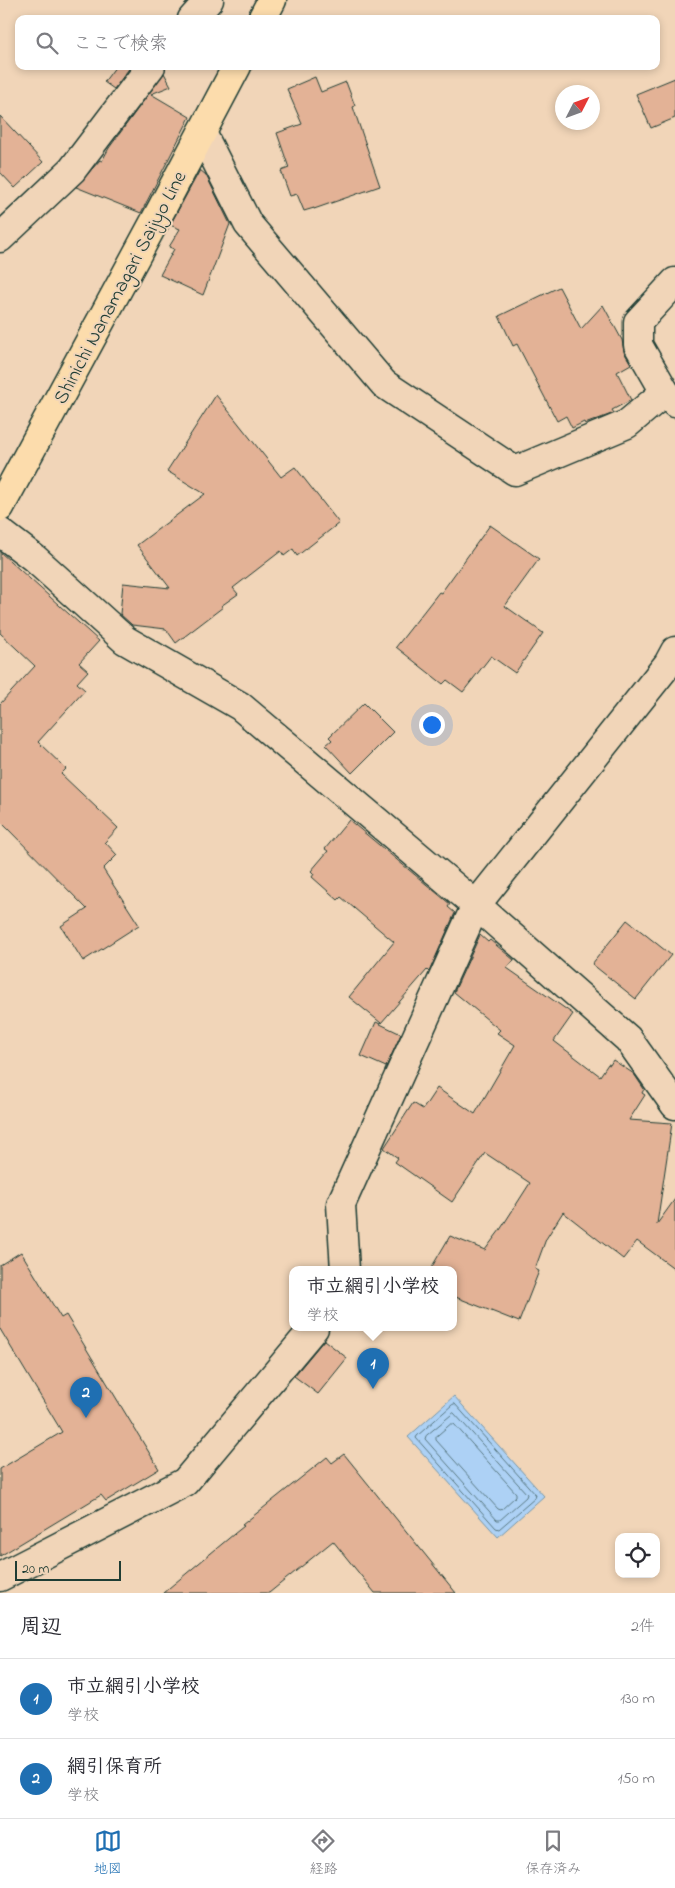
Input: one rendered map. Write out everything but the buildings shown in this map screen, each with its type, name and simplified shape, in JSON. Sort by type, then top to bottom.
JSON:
[{"type":"main road","points":[[264,15],[272,0]]},
{"type":"main road","name":"Shinichi Nanamagari Saijyo Line","points":[[0,507],[235,70]]},
{"type":"street","points":[[196,15],[209,0]]},
{"type":"street","points":[[0,238],[72,170],[148,70]]},
{"type":"street","points":[[202,133],[248,224],[384,384],[514,471],[627,424],[670,398],[638,345],[638,322],[675,282]]},
{"type":"street","points":[[0,532],[34,558],[125,640],[240,706],[476,905],[628,1039],[675,1105]]},
{"type":"street","points":[[345,1266],[341,1204],[476,905],[668,664],[675,651]]},
{"type":"street","points":[[0,1577],[185,1482],[311,1331]]},
{"type":"water","points":[[454,1396],[544,1496],[498,1537],[408,1437]]},
{"type":"place","name":"市立網引小学校","points":[[373,1389]]},
{"type":"place","name":"網引保育所","points":[[86,1418]]}]
